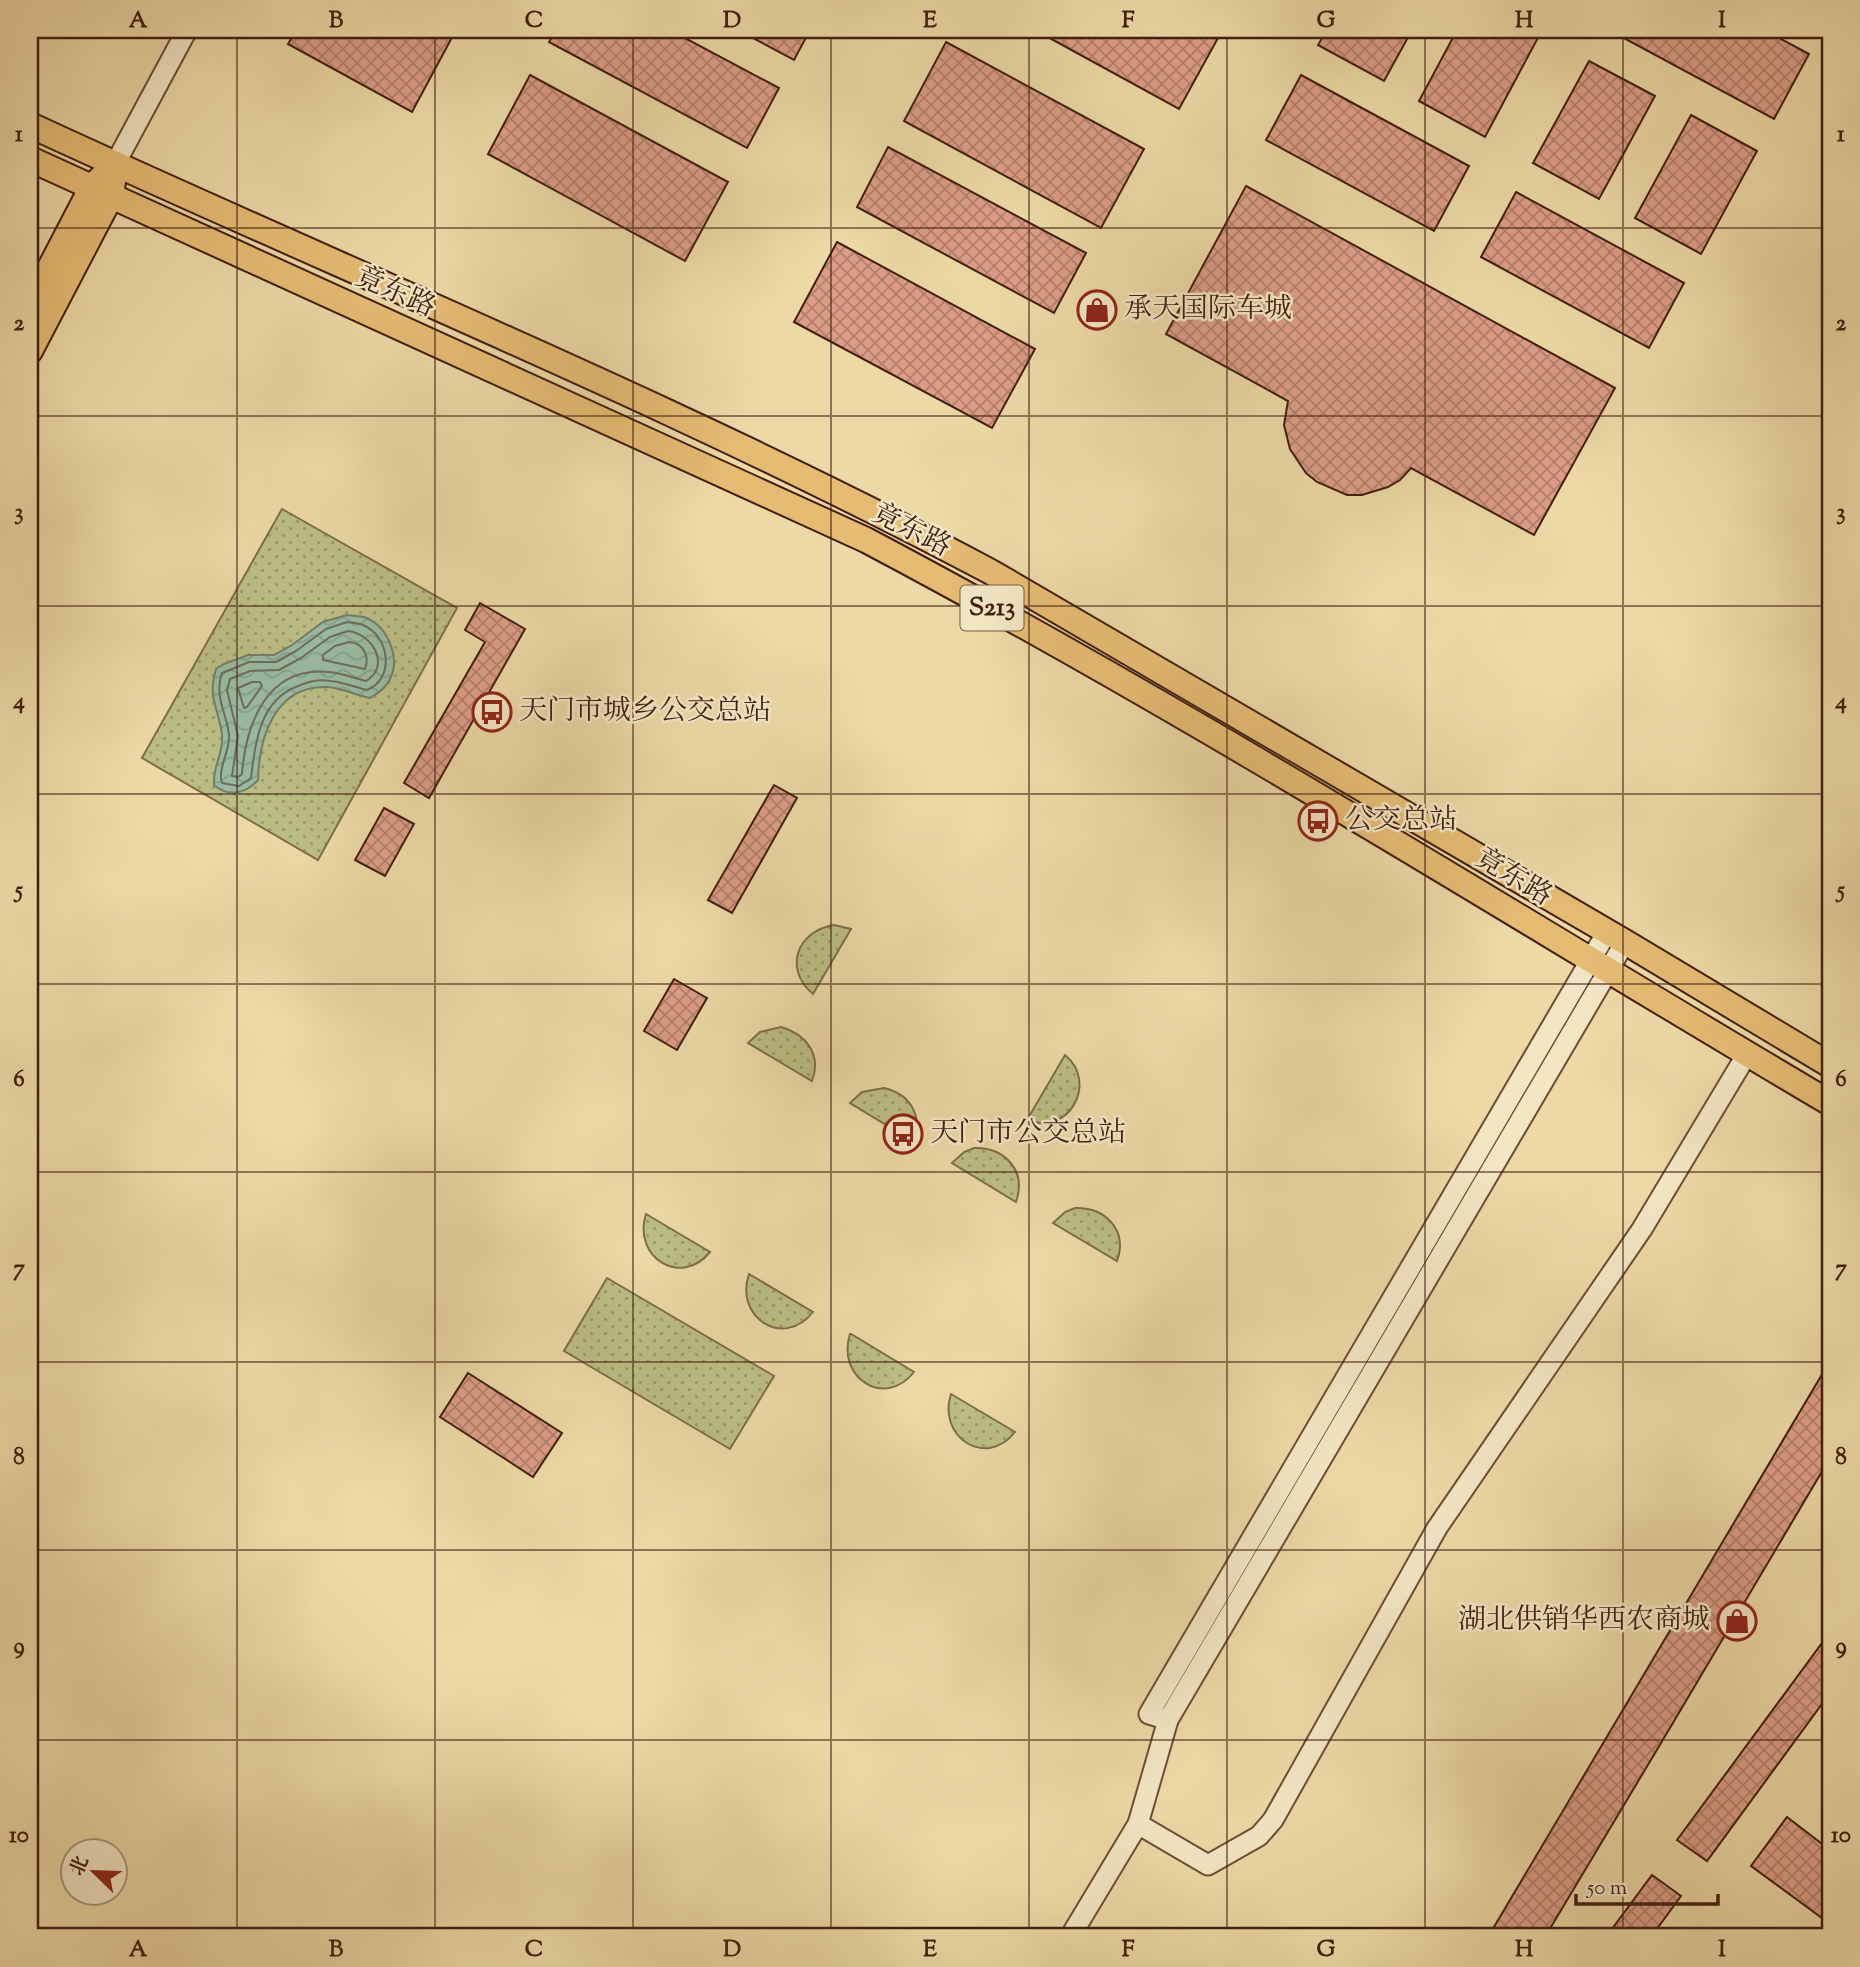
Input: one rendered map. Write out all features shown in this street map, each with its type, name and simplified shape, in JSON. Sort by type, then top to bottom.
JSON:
[{"type":"main road","name":"竟东路","points":[[30,125],[536,352],[768,459],[916,532],[1002,579],[1616,937],[1830,1065]]},
{"type":"main road","name":"竟东路","points":[[30,159],[866,540],[976,599],[1170,710],[1830,1103]]},
{"type":"main road","points":[[30,351],[115,164]]},
{"type":"main road","points":[[30,306],[102,192]]},
{"type":"street","points":[[115,164],[187,30]]},
{"type":"street","points":[[1070,1937],[1138,1824],[1168,1720],[1149,1714],[1616,937]]},
{"type":"street","points":[[1138,1824],[1208,1865],[1259,1836],[1273,1820],[1437,1528],[1642,1229],[1746,1054]]},
{"type":"green space","points":[[282,509],[457,608],[318,860],[142,758]]},
{"type":"green space","points":[[834,925],[851,929],[813,994],[798,974],[798,952],[811,935]]},
{"type":"green space","points":[[781,1027],[798,1035],[810,1047],[815,1063],[812,1081],[748,1043],[760,1032]]},
{"type":"green space","points":[[1065,1055],[1075,1067],[1079,1079],[1079,1092],[1074,1104],[1066,1114],[1055,1121],[1042,1123],[1027,1120]]},
{"type":"green space","points":[[884,1088],[901,1095],[912,1107],[917,1123],[914,1142],[850,1103],[862,1092]]},
{"type":"green space","points":[[974,1148],[995,1152],[1011,1163],[1018,1180],[1016,1202],[952,1163],[964,1152]]},
{"type":"green space","points":[[1075,1208],[1096,1212],[1112,1223],[1119,1240],[1117,1261],[1053,1223],[1065,1212]]},
{"type":"green space","points":[[646,1214],[710,1252],[698,1262],[686,1267],[673,1267],[662,1263],[652,1254],[646,1243]]},
{"type":"green space","points":[[749,1274],[813,1312],[801,1323],[789,1328],[776,1328],[764,1323],[755,1315],[749,1304],[746,1290]]},
{"type":"green space","points":[[607,1278],[774,1376],[730,1449],[564,1351]]},
{"type":"green space","points":[[850,1334],[914,1372],[902,1383],[890,1388],[877,1388],[866,1383],[856,1375],[850,1364]]},
{"type":"green space","points":[[951,1394],[1015,1432],[1003,1443],[991,1448],[978,1448],[967,1443],[957,1435],[951,1423]]},
{"type":"water","points":[[347,615],[372,621],[385,634],[394,661],[386,685],[370,698],[327,687],[309,689],[294,695],[273,717],[267,731],[258,780],[243,791],[231,793],[214,785],[222,742],[213,696],[216,669],[248,655],[274,655],[323,622]]},
{"type":"building","points":[[296,30],[456,30],[412,112],[288,44]]},
{"type":"building","points":[[556,30],[670,30],[779,88],[747,148],[549,42]]},
{"type":"building","points":[[738,30],[810,30],[794,60]]},
{"type":"building","points":[[1035,30],[1204,30],[1218,38],[1179,109]]},
{"type":"building","points":[[1327,30],[1412,30],[1384,81],[1318,45]]},
{"type":"building","points":[[1457,30],[1532,30],[1540,34],[1485,137],[1419,101]]},
{"type":"building","points":[[1609,30],[1764,30],[1809,54],[1774,119]]},
{"type":"building","points":[[946,42],[1144,149],[1101,228],[904,121]]},
{"type":"building","points":[[1589,61],[1655,96],[1599,199],[1533,163]]},
{"type":"building","points":[[530,75],[728,182],[685,261],[488,154]]},
{"type":"building","points":[[1301,75],[1469,166],[1434,231],[1266,140]]},
{"type":"building","points":[[1691,115],[1757,151],[1701,254],[1635,218]]},
{"type":"building","points":[[888,147],[1086,253],[1054,313],[857,207]]},
{"type":"building","points":[[1246,186],[1615,388],[1534,535],[1411,468],[1400,480],[1388,487],[1362,495],[1347,495],[1317,482],[1306,473],[1290,449],[1284,425],[1288,401],[1166,334]]},
{"type":"building","points":[[1516,192],[1684,283],[1649,348],[1481,257]]},
{"type":"building","points":[[837,242],[1035,349],[992,428],[794,322]]},
{"type":"building","points":[[480,603],[525,629],[429,798],[404,783],[485,642],[465,630]]},
{"type":"building","points":[[774,785],[797,798],[732,913],[708,900]]},
{"type":"building","points":[[384,808],[414,824],[385,876],[355,860]]},
{"type":"building","points":[[674,979],[707,998],[677,1050],[644,1031]]},
{"type":"building","points":[[1830,1361],[1830,1458],[1664,1738],[1545,1937],[1488,1937]]},
{"type":"building","points":[[468,1373],[562,1433],[533,1477],[440,1417]]},
{"type":"building","points":[[1830,1632],[1830,1693],[1707,1861],[1677,1840]]},
{"type":"building","points":[[1787,1817],[1830,1850],[1830,1924],[1751,1866]]},
{"type":"building","points":[[1652,1875],[1681,1896],[1651,1937],[1606,1937]]},
{"type":"place","name":"承天国际车城","points":[[1097,310]]},
{"type":"place","name":"天门市城乡公交总站","points":[[492,712]]},
{"type":"place","name":"公交总站","points":[[1318,821]]},
{"type":"place","name":"天门市公交总站","points":[[903,1134]]},
{"type":"place","name":"湖北供销华西农商城","points":[[1737,1621]]}]
